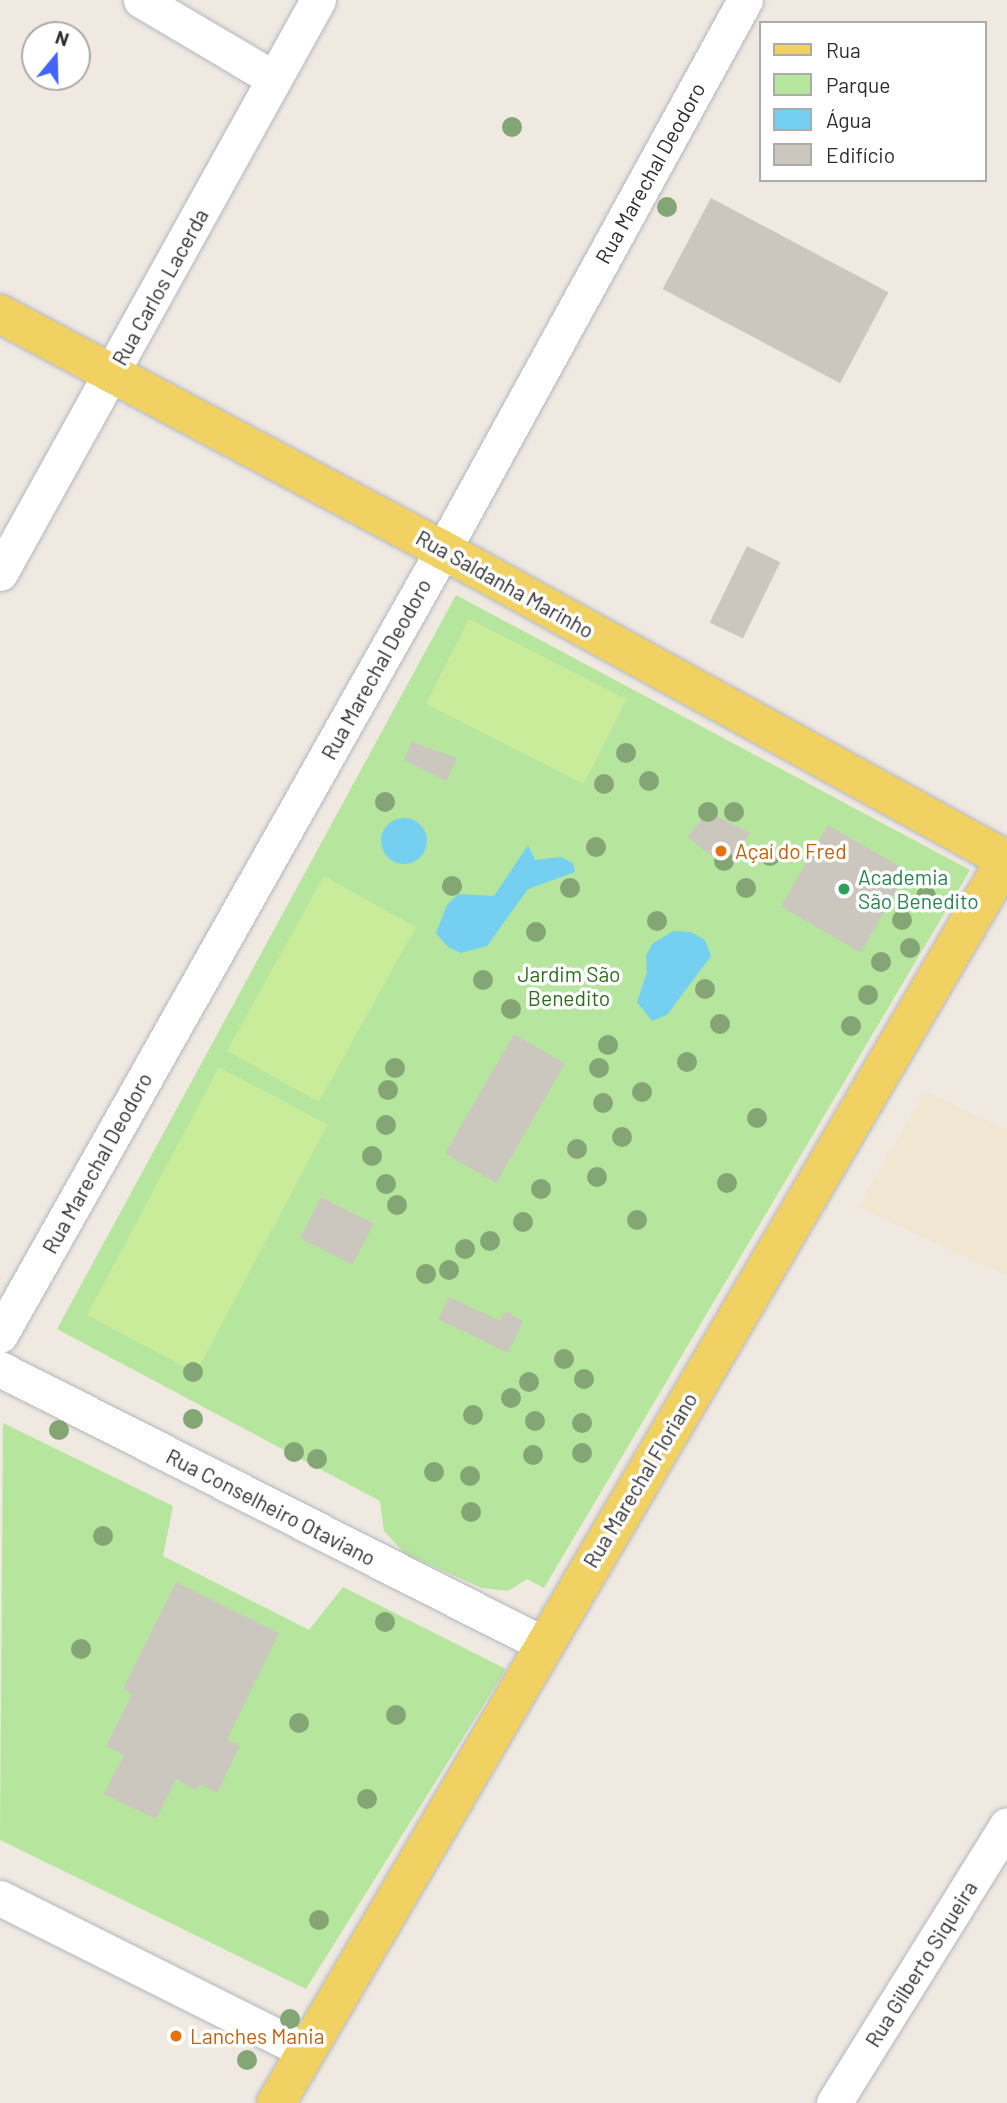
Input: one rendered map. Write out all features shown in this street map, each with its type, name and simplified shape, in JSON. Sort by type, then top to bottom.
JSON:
[{"type":"main road","name":"Rua Saldanha Marinho","points":[[0,314],[443,550],[1007,859]]},
{"type":"main road","name":"Rua Marechal Floriano","points":[[276,2103],[543,1644],[1007,859]]},
{"type":"street","points":[[141,0],[273,78]]},
{"type":"street","name":"Rua Carlos Lacerda","points":[[0,573],[318,0]]},
{"type":"street","name":"Rua Marechal Deodoro","points":[[0,1335],[443,550],[746,0]]},
{"type":"street","name":"Rua Conselheiro Otaviano","points":[[0,1370],[543,1644]]},
{"type":"street","name":"Rua Gilberto Siqueira","points":[[834,2103],[1007,1825]]},
{"type":"street","points":[[0,1898],[306,2051]]},
{"type":"shaded area","points":[[925,1091],[1007,1130],[1007,1276],[858,1207]]},
{"type":"green space","name":"Jardim São Benedito","points":[[456,595],[970,870],[544,1588],[527,1579],[508,1591],[482,1588],[405,1554],[384,1531],[380,1501],[57,1329]]},
{"type":"green space","points":[[469,619],[627,699],[584,784],[426,704]]},
{"type":"green space","points":[[324,876],[416,927],[319,1102],[227,1051]]},
{"type":"green space","points":[[219,1067],[328,1125],[196,1373],[87,1315]]},
{"type":"green space","points":[[3,1423],[173,1506],[163,1556],[309,1630],[343,1587],[506,1669],[306,1989],[0,1840]]},
{"type":"water","points":[[404,818],[421,824],[427,841],[421,858],[404,864],[387,858],[381,841],[387,824]]},
{"type":"water","points":[[528,845],[535,860],[561,857],[573,863],[575,872],[528,889],[487,946],[461,953],[448,947],[436,933],[447,905],[458,894],[494,896]]},
{"type":"water","points":[[673,931],[691,932],[705,940],[711,956],[667,1015],[652,1021],[637,1002],[647,972],[646,956],[652,944]]},
{"type":"building","points":[[711,198],[888,292],[840,383],[663,289]]},
{"type":"building","points":[[747,546],[780,562],[743,639],[710,622]]},
{"type":"building","points":[[412,742],[457,758],[446,781],[404,760]]},
{"type":"building","name":"Açaí do Fred","points":[[708,812],[751,833],[724,865],[687,837]]},
{"type":"building","name":"Academia São Benedito","points":[[828,825],[908,871],[861,952],[781,906]]},
{"type":"building","points":[[514,1034],[565,1064],[496,1183],[445,1154]]},
{"type":"building","points":[[321,1197],[374,1224],[353,1265],[300,1238]]},
{"type":"building","points":[[449,1297],[500,1321],[505,1311],[523,1321],[508,1353],[438,1319]]},
{"type":"building","points":[[176,1582],[279,1633],[227,1739],[240,1746],[217,1793],[200,1784],[196,1790],[176,1779],[156,1819],[104,1794],[124,1755],[106,1746],[132,1694],[123,1689]]},
{"type":"place","name":"Açaí do Fred","points":[[721,851]]},
{"type":"place","name":"Academia São Benedito","points":[[844,889]]},
{"type":"place","name":"Lanches Mania","points":[[176,2036]]}]
